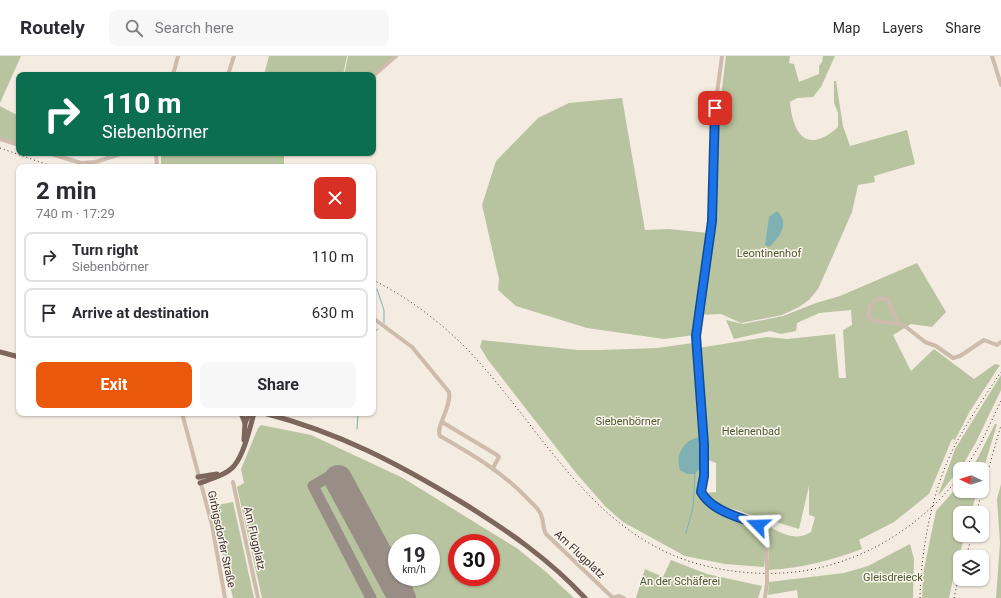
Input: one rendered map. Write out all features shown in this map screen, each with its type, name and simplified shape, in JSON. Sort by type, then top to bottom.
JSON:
[{"type":"main road","points":[[0,352],[16,356]]},
{"type":"main road","points":[[242,416],[245,423]]},
{"type":"main road","points":[[243,447],[245,423],[248,416]]},
{"type":"main road","points":[[200,483],[234,466],[243,447],[253,416]]},
{"type":"main road","points":[[276,416],[299,422],[352,442],[399,465],[514,535],[545,559],[586,598]]},
{"type":"main road","points":[[198,477],[220,474]]},
{"type":"street","points":[[174,72],[178,56]]},
{"type":"street","points":[[229,72],[234,56]]},
{"type":"street","points":[[376,73],[396,56]]},
{"type":"street","points":[[722,56],[715,108],[712,221],[696,336],[704,444],[704,476],[701,492],[706,501],[730,514],[758,525],[764,532],[767,562],[765,598]]},
{"type":"street","points":[[992,56],[1001,84]]},
{"type":"street","points":[[0,139],[16,144]]},
{"type":"street","points":[[58,156],[81,163],[95,162],[114,156]]},
{"type":"street","points":[[899,324],[887,299],[878,298],[872,303],[868,313],[870,319],[876,322],[899,324],[953,358],[960,356],[984,340],[997,345],[1001,342]]},
{"type":"street","name":"Am Flugplatz","points":[[376,320],[412,347],[449,392],[449,406],[442,422],[439,433],[440,436],[494,468],[518,489],[539,511],[542,516],[542,527],[546,534],[613,598],[619,596],[624,598]]},
{"type":"street","name":"Girbigsdorfer Straße","points":[[183,416],[212,525],[225,598]]},
{"type":"street","points":[[442,422],[497,455],[499,457],[494,468]]},
{"type":"street","name":"Am Flugplatz","points":[[233,482],[258,598]]},
{"type":"green space","points":[[0,56],[21,56],[0,103]]},
{"type":"green space","points":[[269,56],[347,56],[344,72],[265,72]]},
{"type":"green space","points":[[348,56],[396,56],[376,73],[345,72]]},
{"type":"green space","name":"Leontinenhof","points":[[726,56],[790,56],[789,63],[794,64],[799,82],[819,74],[819,66],[822,62],[823,56],[835,56],[821,87],[813,97],[797,98],[790,102],[795,124],[799,132],[810,140],[818,139],[827,135],[838,127],[838,113],[834,103],[834,81],[836,81],[843,126],[850,146],[907,130],[915,164],[874,176],[875,182],[858,185],[852,212],[818,289],[809,300],[799,307],[782,315],[741,323],[721,314],[699,315],[714,227],[717,129]]},
{"type":"green space","points":[[622,98],[645,230],[669,229],[708,233],[695,335],[664,339],[587,328],[516,306],[498,290],[499,279],[482,205],[496,161],[538,118],[569,103]]},
{"type":"green space","points":[[0,106],[16,114],[16,142],[0,138]]},
{"type":"green space","points":[[161,156],[284,156],[284,164],[161,164]]},
{"type":"green space","name":"Helenenbad","points":[[917,263],[946,312],[932,327],[911,324],[893,335],[911,371],[934,349],[974,379],[995,364],[1000,365],[970,411],[955,440],[952,439],[929,494],[894,522],[859,540],[862,549],[817,563],[769,570],[769,550],[767,537],[765,531],[756,521],[757,519],[771,524],[772,528],[796,537],[806,535],[811,532],[815,517],[809,515],[809,486],[799,529],[716,504],[705,493],[716,492],[716,463],[708,460],[698,348],[767,337],[787,339],[835,334],[839,378],[846,378],[843,330],[852,325],[851,310],[819,313],[797,323],[796,331],[781,334],[770,331],[734,339],[726,320],[743,324],[783,316],[816,303],[840,296]]},
{"type":"green space","name":"Siebenbörner","points":[[482,340],[578,350],[657,348],[693,343],[701,421],[703,461],[700,493],[706,503],[728,515],[759,525],[764,532],[766,551],[764,567],[725,564],[685,556],[623,522],[605,506],[576,473],[488,360],[480,347]]},
{"type":"green space","points":[[1001,375],[1001,390],[976,442],[965,462],[953,462],[953,477],[938,496],[955,449]]},
{"type":"green space","points":[[995,424],[997,424],[986,462],[976,462]]},
{"type":"green space","points":[[261,425],[311,435],[403,478],[494,534],[448,534],[448,586],[500,586],[500,538],[518,549],[574,598],[262,598],[237,487],[244,483],[241,469],[258,428]]},
{"type":"green space","points":[[1001,484],[1001,598],[996,598],[1000,543],[997,499]]},
{"type":"green space","points":[[953,492],[953,498],[975,498],[973,506],[953,506],[953,542],[963,542],[961,550],[953,550],[953,579],[949,598],[922,598],[923,574],[936,511]]},
{"type":"green space","points":[[233,502],[254,598],[233,598],[212,506]]},
{"type":"green space","name":"Gleisdreieck","points":[[910,544],[914,559],[913,598],[798,598],[797,590],[768,595],[769,582],[844,573],[868,566]]},
{"type":"green space","name":"An der Schäferei","points":[[671,560],[707,574],[762,586],[758,598],[636,598],[645,569],[663,577]]},
{"type":"water","points":[[777,211],[783,220],[782,230],[777,239],[769,247],[765,245],[769,217]]},
{"type":"water","points":[[700,437],[701,466],[695,474],[687,474],[680,470],[680,454],[682,449],[689,441]]},
{"type":"waterway","points":[[377,289],[384,310],[384,323]]},
{"type":"waterway","points":[[357,429],[358,416]]},
{"type":"waterway","name":"Siebenbörner","points":[[686,533],[693,508],[695,474]]},
{"type":"taxiway","points":[[338,479],[330,476],[313,486],[371,598]]},
{"type":"runway","points":[[338,479],[402,598]]},
{"type":"railway","points":[[0,148],[16,154]]},
{"type":"railway","points":[[23,156],[45,164]]},
{"type":"railway","points":[[376,282],[433,318],[465,347],[493,379],[574,479],[603,509],[636,535],[672,555],[715,568],[748,573],[792,572],[826,566],[849,559],[870,550],[890,538],[928,511],[953,484]]},
{"type":"railway","points":[[920,598],[925,540],[934,501],[946,464],[959,437],[1001,372]]},
{"type":"railway","points":[[969,462],[981,443],[1001,401]]},
{"type":"railway","points":[[978,506],[1001,425]]},
{"type":"railway","points":[[968,550],[970,542]]},
{"type":"railway","points":[[954,598],[957,586]]},
{"type":"route","points":[[715,108],[712,221],[696,322],[704,444],[704,476],[701,492],[706,501],[730,514],[758,525]]}]
